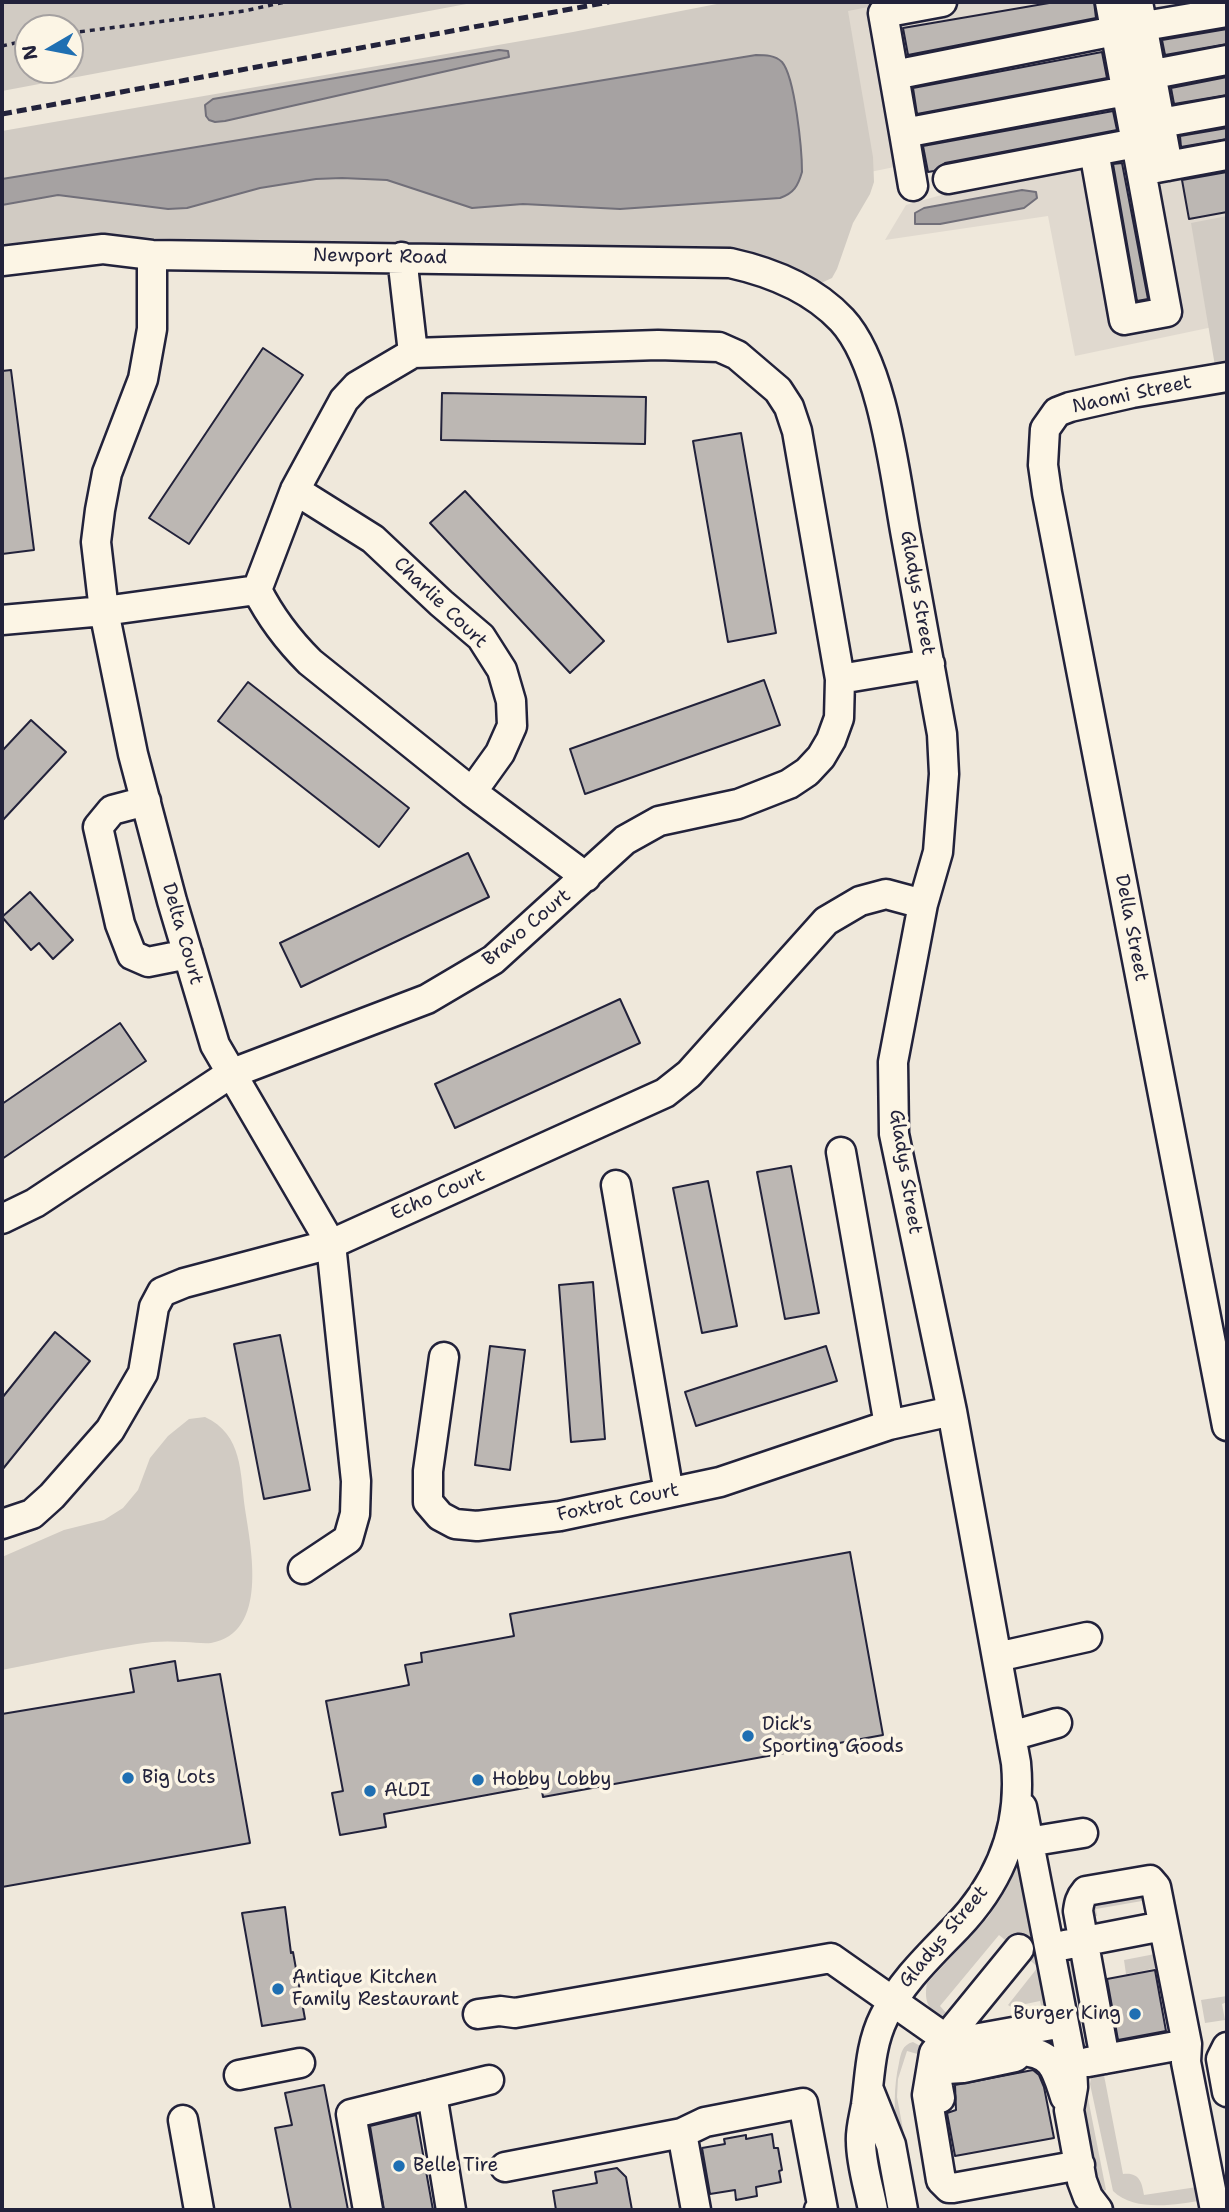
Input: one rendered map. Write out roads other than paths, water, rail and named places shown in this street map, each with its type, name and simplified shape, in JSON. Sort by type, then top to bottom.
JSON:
[{"type":"street","points":[[914,186],[883,13],[942,2]]},
{"type":"street","points":[[1110,2],[1132,20],[1134,136],[1154,168]]},
{"type":"street","points":[[894,75],[1132,20],[1227,12]]},
{"type":"street","points":[[904,133],[1227,60]]},
{"type":"street","points":[[1094,151],[1124,320],[1167,312],[1154,168],[1160,123],[1134,82]]},
{"type":"street","points":[[948,179],[1094,151],[1160,123],[1227,111]]},
{"type":"street","points":[[1154,168],[1227,155]]},
{"type":"street","name":"Newport Road","points":[[2,261],[103,249],[152,255],[691,261],[730,263],[759,270]]},
{"type":"street","name":"Delta Court","points":[[152,255],[152,329],[143,379],[107,473],[96,542],[104,611],[120,694],[146,802],[215,1045],[331,1244],[356,1481],[355,1514],[348,1539],[303,1569]]},
{"type":"street","points":[[402,257],[413,353]]},
{"type":"street","name":"Gladys Street","points":[[759,270],[792,284],[819,300],[843,321],[867,360],[891,449],[942,734],[944,774],[938,852],[923,904],[893,1062],[894,1134],[952,1411],[1011,1737],[1018,1790],[1013,1828],[1005,1857],[976,1906],[909,1978],[892,2002],[876,2038],[861,2142],[873,2210]]},
{"type":"street","points":[[586,877],[472,792],[310,662],[286,638],[257,590],[295,490],[344,400],[358,386],[413,353],[658,345],[719,347],[737,355],[778,390],[789,407],[800,448],[840,679],[930,664]]},
{"type":"street","name":"Naomi Street","points":[[1045,429],[1057,412],[1070,407],[1132,393],[1227,377]]},
{"type":"street","name":"Della Street","points":[[1045,429],[1043,446],[1046,493],[1227,1426]]},
{"type":"street","name":"Charlie Court","points":[[295,490],[373,538],[481,637],[502,670],[511,701],[512,726],[500,753],[472,792]]},
{"type":"street","points":[[2,620],[104,611],[257,590]]},
{"type":"street","name":"Bravo Court","points":[[2,1219],[35,1203],[230,1074],[428,999],[493,960],[625,840],[659,821],[738,804],[789,784],[807,772],[821,757],[831,740],[839,718],[840,679]]},
{"type":"street","points":[[146,802],[112,810],[98,827],[120,924],[132,955],[148,962],[188,954]]},
{"type":"street","name":"Echo Court","points":[[2,1524],[32,1514],[60,1488],[110,1430],[143,1373],[154,1307],[162,1292],[184,1283],[331,1244],[665,1093],[689,1074],[826,921],[860,901],[886,894],[923,904]]},
{"type":"street","points":[[841,1152],[889,1424]]},
{"type":"street","points":[[616,1185],[669,1493]]},
{"type":"street","name":"Foxtrot Court","points":[[444,1357],[428,1471],[428,1502],[440,1516],[455,1524],[477,1526],[560,1516],[720,1482],[889,1424],[952,1411]]},
{"type":"street","points":[[997,1657],[1087,1637]]},
{"type":"street","points":[[1011,1737],[1057,1723]]},
{"type":"street","points":[[1018,1790],[1072,2065],[1073,2087],[1069,2110]]},
{"type":"street","points":[[1028,1842],[1083,1833]]},
{"type":"street","points":[[1103,2050],[1087,1941],[1078,1911],[1081,1897],[1086,1891],[1150,1880],[1156,1887],[1159,1927],[1215,2210]]},
{"type":"street","points":[[1049,1948],[1159,1927]]},
{"type":"street","points":[[1019,1949],[934,2053],[926,2095],[941,2180],[949,2188],[1080,2165]]},
{"type":"street","points":[[478,2014],[500,2011],[515,2013],[831,1958],[952,2043],[1063,2023]]},
{"type":"street","points":[[1072,2065],[1103,2050],[1182,2045]]},
{"type":"street","points":[[1227,2047],[1221,2059],[1227,2092]]},
{"type":"street","points":[[937,2157],[945,2134],[937,2082],[940,2073],[946,2069],[1015,2057],[1021,2051],[1034,2052],[1044,2056],[1056,2068],[1069,2110],[1088,2197],[1098,2210]]},
{"type":"street","points":[[239,2075],[300,2063]]},
{"type":"street","points":[[368,2210],[351,2114],[489,2080]]},
{"type":"street","points":[[868,2087],[891,2145],[903,2210]]},
{"type":"street","points":[[432,2094],[451,2210]]},
{"type":"street","points":[[505,2167],[682,2133],[705,2122],[803,2103],[822,2210],[819,2210]]},
{"type":"street","points":[[183,2120],[199,2210]]},
{"type":"street","points":[[682,2133],[696,2210]]},
{"type":"railway","points":[[2,114],[609,2]]},
{"type":"place","name":"Dick's Sporting Goods","points":[[748,1736]]},
{"type":"place","name":"Big Lots","points":[[128,1778]]},
{"type":"place","name":"Hobby Lobby","points":[[478,1780]]},
{"type":"place","name":"ALDI","points":[[370,1791]]},
{"type":"place","name":"Antique Kitchen Family Restaurant","points":[[278,1989]]},
{"type":"place","name":"Burger King","points":[[1135,2014]]},
{"type":"place","name":"Belle Tire","points":[[399,2166]]}]
